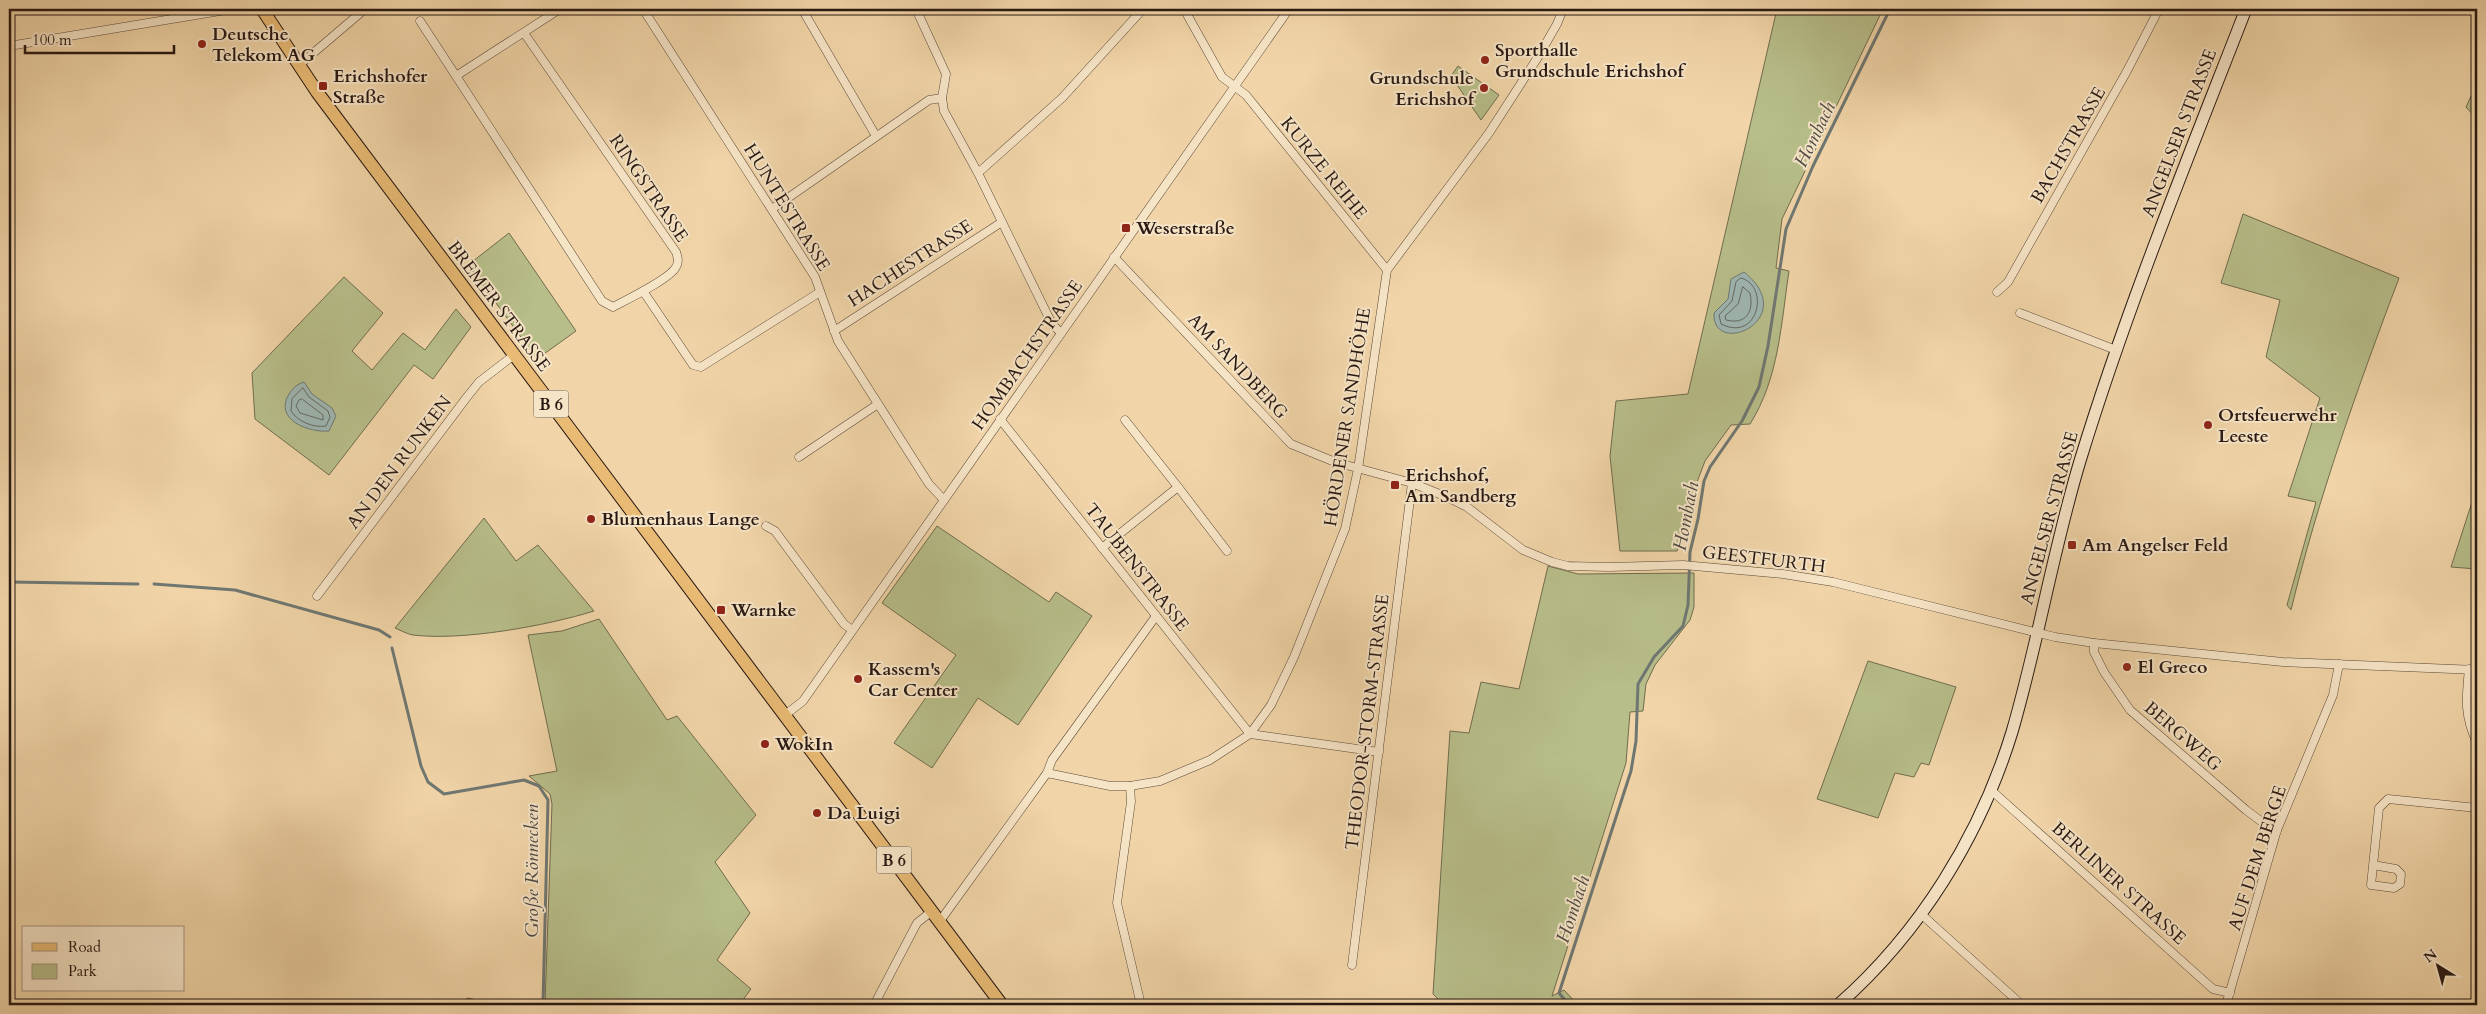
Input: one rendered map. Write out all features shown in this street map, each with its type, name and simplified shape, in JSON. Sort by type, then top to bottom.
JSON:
[{"type":"main road","name":"BREMER STRASSE","points":[[262,9],[298,66],[1002,1005]]},
{"type":"main road","name":"ANGELSER STRASSE","points":[[1838,1005],[1889,956],[1921,914],[1956,861],[1992,790],[2011,733],[2079,464],[2116,350],[2246,9]]},
{"type":"street","points":[[9,46],[232,9]]},
{"type":"street","points":[[298,66],[365,9]]},
{"type":"street","points":[[456,76],[560,9]]},
{"type":"street","name":"HUNTESTRASSE","points":[[643,9],[815,277],[838,341],[929,484],[944,500]]},
{"type":"street","points":[[802,9],[876,136]]},
{"type":"street","points":[[916,9],[946,74],[942,98],[944,111],[978,173],[1052,324],[1060,333]]},
{"type":"street","points":[[978,173],[1062,98],[1143,9]]},
{"type":"street","name":"KURZE REIHE","points":[[1184,9],[1222,77],[1246,95],[1387,270]]},
{"type":"street","name":"HOMBACHSTRASSE","points":[[785,715],[803,701],[1289,9]]},
{"type":"street","name":"HÖRDENER SANDHÖHE","points":[[1047,773],[1110,786],[1130,786],[1160,781],[1210,760],[1250,734],[1275,697],[1340,547],[1358,469],[1387,270],[1489,132],[1538,57],[1557,24],[1563,9]]},
{"type":"street","name":"BACHSTRASSE","points":[[1997,292],[2008,282],[2127,71],[2159,9]]},
{"type":"street","name":"RINGSTRASSE","points":[[420,21],[602,301],[613,307],[676,270],[679,261],[676,252],[524,33]]},
{"type":"street","points":[[772,209],[929,100],[942,98]]},
{"type":"street","name":"HACHESTRASSE","points":[[834,331],[1002,222]]},
{"type":"street","name":"AM SANDBERG","points":[[1114,257],[1291,444],[1358,469]]},
{"type":"street","points":[[643,291],[693,365],[701,367],[820,292]]},
{"type":"street","points":[[2020,313],[2116,350]]},
{"type":"street","name":"AN DEN RUNKEN","points":[[317,596],[479,382],[514,355]]},
{"type":"street","points":[[799,457],[878,404]]},
{"type":"street","name":"TAUBENSTRASSE","points":[[1000,419],[1250,734]]},
{"type":"street","points":[[1125,420],[1227,551]]},
{"type":"street","name":"GEESTFURTH","points":[[1358,469],[1412,483],[1467,506],[1523,550],[1552,562],[1568,566],[1693,565],[1783,574],[1833,582],[2036,632]]},
{"type":"street","name":"THEODOR-STORM-STRASSE","points":[[1352,965],[1412,483]]},
{"type":"street","points":[[1102,548],[1178,487]]},
{"type":"street","points":[[766,526],[776,532],[844,624],[852,630]]},
{"type":"street","points":[[874,1005],[917,923],[936,916],[1047,773],[1052,760],[1156,616]]},
{"type":"street","points":[[2036,632],[2094,643],[2283,662],[2477,670]]},
{"type":"street","name":"BERGWEG","points":[[2094,643],[2094,652],[2104,672],[2130,710],[2246,810],[2274,831],[2277,830]]},
{"type":"street","name":"AUF DEM BERGE","points":[[2226,1005],[2277,830],[2334,695],[2339,664]]},
{"type":"street","points":[[2469,669],[2465,704],[2469,725],[2477,743]]},
{"type":"street","points":[[1250,734],[1379,752]]},
{"type":"street","points":[[1130,786],[1131,802],[1117,903],[1141,1005]]},
{"type":"street","name":"BERLINER STRASSE","points":[[1992,790],[2213,989],[2230,993]]},
{"type":"street","points":[[2373,866],[2379,808],[2388,798],[2477,808]]},
{"type":"street","points":[[1921,914],[2022,1005]]},
{"type":"green space","points":[[1777,9],[1883,9],[1782,219],[1776,268],[1789,271],[1781,331],[1773,369],[1760,406],[1750,424],[1731,425],[1705,461],[1694,490],[1690,523],[1677,551],[1620,551],[1610,456],[1616,401],[1688,394]]},
{"type":"green space","points":[[1458,66],[1499,95],[1481,120],[1451,76]]},
{"type":"green space","points":[[2477,83],[2477,119],[2466,107]]},
{"type":"green space","points":[[2243,214],[2399,278],[2326,484],[2291,610],[2287,605],[2316,502],[2288,496],[2320,398],[2266,357],[2280,300],[2221,283]]},
{"type":"green space","points":[[509,233],[576,331],[537,359],[468,265]]},
{"type":"green space","points":[[344,277],[383,313],[352,351],[372,370],[403,333],[425,350],[456,309],[471,327],[433,379],[414,365],[329,475],[255,419],[252,373]]},
{"type":"green space","points":[[2477,495],[2477,569],[2451,567],[2474,496]]},
{"type":"green space","points":[[484,518],[516,561],[538,545],[594,611],[529,627],[479,634],[455,636],[413,635],[395,628]]},
{"type":"green space","points":[[937,526],[1049,602],[1056,592],[1092,616],[1018,725],[978,698],[932,768],[894,743],[956,655],[882,603]]},
{"type":"green space","points":[[1548,566],[1578,574],[1694,573],[1694,607],[1690,620],[1655,665],[1646,684],[1643,711],[1630,712],[1626,763],[1552,996],[1564,990],[1578,1005],[1444,1005],[1433,994],[1450,731],[1469,733],[1481,682],[1519,689]]},
{"type":"green space","points":[[599,619],[667,720],[677,716],[756,815],[715,862],[750,913],[717,960],[751,989],[739,1005],[545,1005],[552,804],[550,794],[529,776],[557,771],[528,635],[562,631]]},
{"type":"green space","points":[[1868,661],[1956,687],[1929,765],[1921,763],[1914,777],[1895,773],[1878,818],[1817,799]]},
{"type":"green space","points":[[468,998],[499,1005],[456,1005]]},
{"type":"water","points":[[1744,272],[1759,289],[1764,305],[1759,318],[1750,327],[1738,333],[1726,333],[1717,326],[1714,313],[1728,299],[1731,279]]},
{"type":"water","points":[[304,382],[312,394],[332,408],[336,416],[329,431],[312,430],[304,427],[290,418],[286,411],[285,403],[289,394],[295,386]]},
{"type":"waterway","name":"Hombach","points":[[1569,1005],[1559,993],[1631,771],[1636,741],[1638,684],[1654,657],[1683,626],[1688,605],[1690,552],[1704,481],[1710,467],[1742,421],[1759,387],[1768,346],[1786,229],[1813,166],[1890,9]]},
{"type":"waterway","name":"Große Rönnecken","points":[[9,582],[138,584]]},
{"type":"waterway","name":"Große Rönnecken","points":[[154,584],[235,590],[379,630],[390,637]]},
{"type":"waterway","name":"Große Rönnecken","points":[[392,648],[421,766],[428,782],[444,794],[524,780],[539,786],[548,800],[543,1005]]},
{"type":"place","name":"Deutsche Telekom AG","points":[[202,44]]},
{"type":"place","name":"Sporthalle Grundschule Erichshof","points":[[1485,60]]},
{"type":"place","name":"Erichshofer Straße","points":[[323,86]]},
{"type":"place","name":"Grundschule Erichshof","points":[[1484,88]]},
{"type":"place","name":"Weserstraße","points":[[1126,228]]},
{"type":"place","name":"Ortsfeuerwehr Leeste","points":[[2208,425]]},
{"type":"place","name":"Erichshof, Am Sandberg","points":[[1395,485]]},
{"type":"place","name":"Blumenhaus Lange","points":[[591,519]]},
{"type":"place","name":"Am Angelser Feld","points":[[2072,545]]},
{"type":"place","name":"Warnke","points":[[721,610]]},
{"type":"place","name":"El Greco","points":[[2127,667]]},
{"type":"place","name":"Kassem's Car Center","points":[[858,679]]},
{"type":"place","name":"WokIn","points":[[765,744]]},
{"type":"place","name":"Da Luigi","points":[[817,813]]}]
